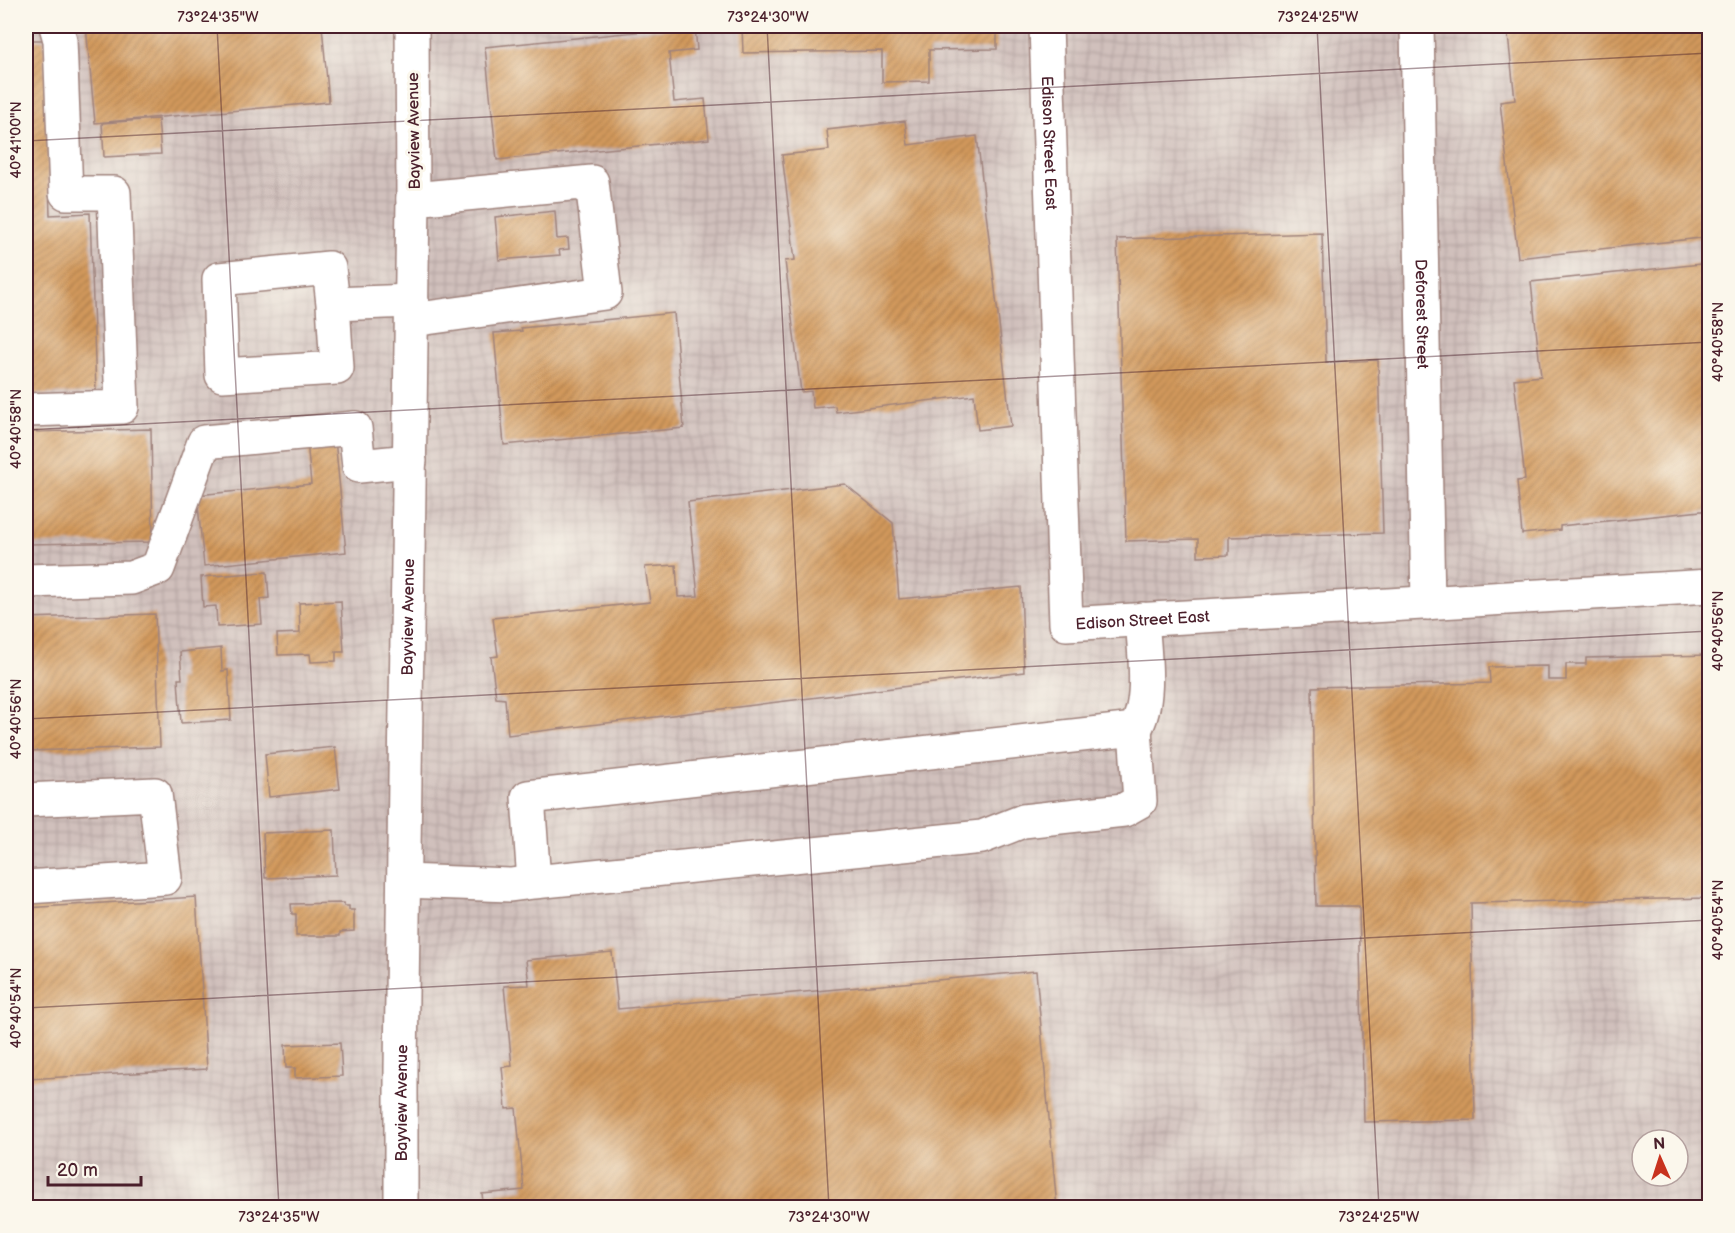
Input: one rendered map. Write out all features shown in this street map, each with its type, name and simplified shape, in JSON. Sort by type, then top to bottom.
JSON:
[{"type":"street","points":[[26,410],[122,406],[114,193],[66,193],[60,40],[56,26]]},
{"type":"street","name":"Bayview Avenue","points":[[401,1208],[412,310],[412,26]]},
{"type":"street","name":"Edison Street East","points":[[1046,26],[1066,624],[1710,586]]},
{"type":"street","name":"Deforest Street","points":[[1417,26],[1428,603]]},
{"type":"street","points":[[333,304],[412,310],[605,293],[592,182],[413,199]]},
{"type":"street","points":[[329,268],[333,304],[337,368],[222,375],[219,279],[329,268]]},
{"type":"street","points":[[26,581],[130,578],[158,568],[204,442],[355,428],[359,466],[410,461]]},
{"type":"street","points":[[404,881],[510,885],[982,837],[1023,821],[1124,810],[1140,801],[1136,729],[1141,719],[1146,678],[1142,619]]},
{"type":"street","points":[[534,882],[528,797],[1136,729]]},
{"type":"street","points":[[26,800],[155,794],[165,878],[26,886]]},
{"type":"shaded area","points":[[26,26],[1709,26],[1709,1207],[26,1207]]},
{"type":"building","points":[[86,26],[322,26],[329,102],[95,123]]},
{"type":"building","points":[[695,26],[697,50],[669,53],[674,102],[705,99],[709,139],[497,160],[485,47]]},
{"type":"building","points":[[742,26],[997,26],[997,49],[929,50],[929,81],[882,82],[882,51],[743,53]]},
{"type":"building","points":[[1507,26],[1710,26],[1710,237],[1518,258],[1500,102],[1515,100]]},
{"type":"building","points":[[26,40],[44,40],[50,215],[90,213],[96,392],[26,395]]},
{"type":"building","points":[[158,119],[161,154],[104,157],[102,123]]},
{"type":"building","points":[[905,121],[908,145],[977,136],[1011,426],[978,430],[974,395],[836,412],[835,406],[813,408],[811,391],[801,392],[785,261],[795,260],[782,155],[829,150],[827,130]]},
{"type":"building","points":[[555,211],[557,239],[568,238],[569,249],[559,250],[560,255],[499,260],[495,217]]},
{"type":"building","points":[[1322,233],[1326,362],[1378,360],[1383,533],[1229,537],[1229,555],[1198,556],[1198,539],[1126,541],[1117,239]]},
{"type":"building","points":[[1710,263],[1710,510],[1560,526],[1560,530],[1522,534],[1517,481],[1525,480],[1514,379],[1541,376],[1531,282]]},
{"type":"building","points":[[674,313],[684,428],[504,445],[494,333],[522,331],[521,328]]},
{"type":"building","points":[[151,429],[153,542],[26,544],[26,432]]},
{"type":"building","points":[[335,439],[346,552],[204,566],[197,495],[311,484],[307,441]]},
{"type":"building","points":[[845,484],[893,523],[899,599],[1021,587],[1024,672],[508,735],[505,699],[496,698],[491,657],[498,656],[493,618],[650,602],[645,567],[676,565],[678,597],[698,596],[688,502]]},
{"type":"building","points":[[267,572],[269,598],[260,599],[262,624],[217,627],[216,606],[203,607],[201,577]]},
{"type":"building","points":[[341,601],[344,652],[336,652],[336,661],[311,662],[310,654],[278,655],[277,634],[300,633],[299,603]]},
{"type":"building","points":[[155,614],[160,747],[26,751],[26,618]]},
{"type":"building","points":[[221,648],[222,671],[228,670],[231,720],[181,723],[178,679],[182,679],[180,652]]},
{"type":"building","points":[[1710,655],[1710,898],[1471,903],[1475,1120],[1364,1122],[1359,906],[1316,906],[1312,687],[1490,683],[1489,667],[1548,666],[1548,680],[1566,680],[1566,664],[1586,664],[1586,658]]},
{"type":"building","points":[[335,747],[340,789],[269,797],[265,754]]},
{"type":"building","points":[[334,830],[336,875],[265,878],[263,833]]},
{"type":"building","points":[[196,897],[207,1069],[26,1079],[26,908]]},
{"type":"building","points":[[344,903],[344,906],[349,906],[349,910],[354,910],[354,931],[340,932],[340,936],[296,936],[296,914],[292,914],[291,904]]},
{"type":"building","points":[[612,952],[618,1009],[1036,971],[1057,1208],[484,1208],[482,1194],[524,1190],[516,1108],[506,1109],[502,1067],[512,1066],[504,986],[529,985],[526,960]]},
{"type":"building","points":[[340,1043],[342,1076],[295,1078],[295,1068],[286,1068],[285,1045]]}]
